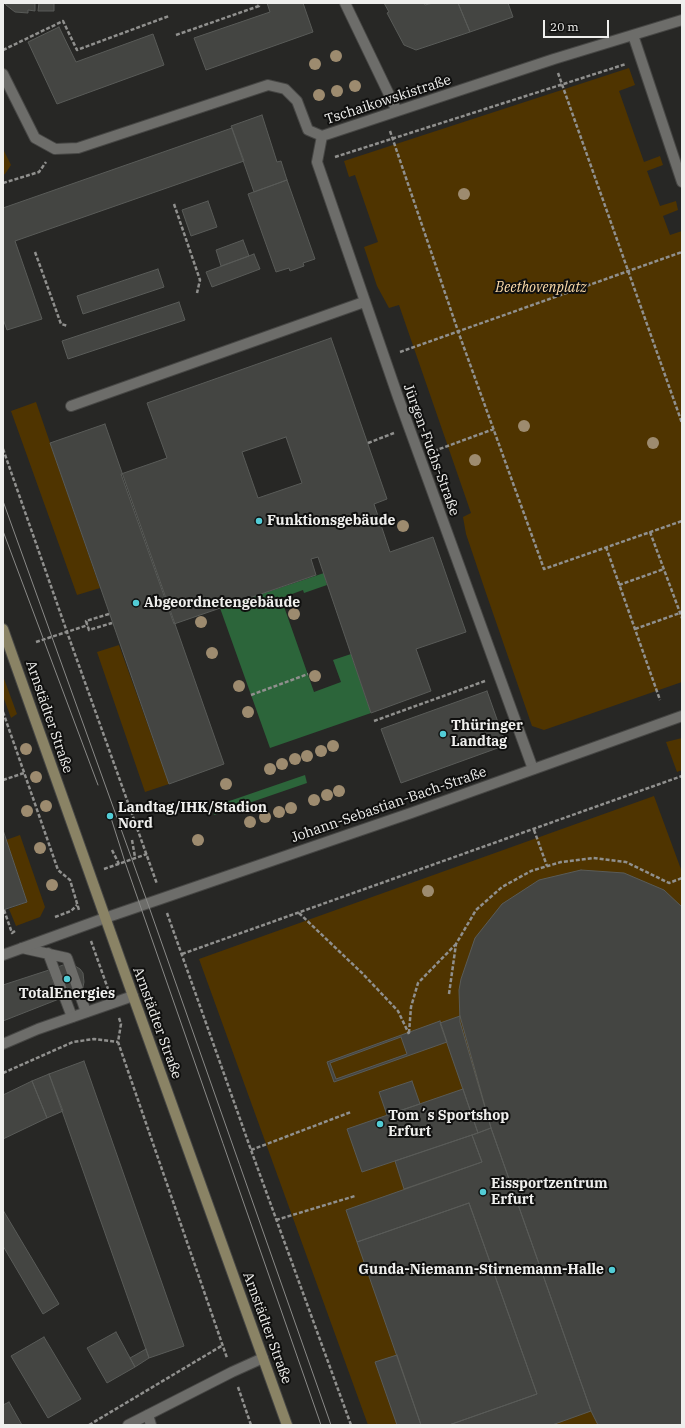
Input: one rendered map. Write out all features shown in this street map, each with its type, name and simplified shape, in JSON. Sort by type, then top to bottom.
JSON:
[{"type":"main road","name":"Arnstädter Straße","points":[[3,629],[287,1425]]},
{"type":"street","points":[[345,3],[398,111]]},
{"type":"street","name":"Tschaikowskistraße","points":[[55,149],[78,148],[268,85],[285,89],[297,101],[308,130],[322,136],[682,20]]},
{"type":"street","points":[[633,35],[682,182]]},
{"type":"street","points":[[3,74],[35,138],[55,149]]},
{"type":"street","name":"Jürgen-Fuchs-Straße","points":[[322,136],[317,162],[408,428],[533,769]]},
{"type":"street","points":[[71,406],[364,302]]},
{"type":"street","name":"Johann-Sebastian-Bach-Straße","points":[[3,955],[105,918],[404,816],[682,716]]},
{"type":"street","points":[[22,948],[66,958],[86,1012]]},
{"type":"street","points":[[48,953],[72,1017]]},
{"type":"street","points":[[3,1044],[38,1029],[133,996]]},
{"type":"street","points":[[128,1425],[232,1372],[263,1358]]},
{"type":"street","points":[[148,1415],[151,1425]]},
{"type":"path","points":[[176,35],[259,6],[258,3]]},
{"type":"path","points":[[3,50],[63,21],[77,50],[169,16]]},
{"type":"path","points":[[317,162],[641,59]]},
{"type":"path","points":[[554,60],[682,423]]},
{"type":"path","points":[[385,115],[458,331],[544,569],[682,521]]},
{"type":"path","points":[[3,183],[39,172],[55,149]]},
{"type":"path","points":[[174,204],[200,280],[197,293]]},
{"type":"path","points":[[36,252],[61,324],[68,326]]},
{"type":"path","points":[[413,347],[682,252]]},
{"type":"path","points":[[368,443],[408,428]]},
{"type":"path","points":[[447,446],[494,429]]},
{"type":"path","points":[[3,449],[147,854],[119,864],[112,850]]},
{"type":"path","points":[[650,532],[682,618]]},
{"type":"path","points":[[606,547],[660,700]]},
{"type":"path","points":[[619,585],[664,569]]},
{"type":"path","points":[[635,629],[680,613]]},
{"type":"path","points":[[109,614],[86,621],[89,630],[112,623]]},
{"type":"path","points":[[36,642],[88,625]]},
{"type":"path","points":[[251,695],[308,674]]},
{"type":"path","points":[[374,721],[480,683]]},
{"type":"path","points":[[3,712],[58,870],[70,880],[85,926],[121,1024],[118,1042],[251,1425]]},
{"type":"path","points":[[3,780],[24,773]]},
{"type":"path","points":[[351,1425],[276,1220],[182,954],[534,830],[682,776]]},
{"type":"path","points":[[534,830],[547,866]]},
{"type":"path","points":[[132,840],[135,858]]},
{"type":"path","points":[[299,913],[363,974],[398,1011],[409,1034],[411,1007],[418,983],[456,944],[476,910],[502,887],[531,871],[561,862],[594,858],[626,862],[669,883],[682,878]]},
{"type":"path","points":[[49,919],[71,911],[78,905]]},
{"type":"path","points":[[4,910],[12,932],[20,930]]},
{"type":"path","points":[[449,994],[456,944]]},
{"type":"path","points":[[3,1073],[74,1042],[94,1039],[118,1042]]},
{"type":"path","points":[[251,1150],[351,1112]]},
{"type":"path","points":[[276,1220],[355,1196]]},
{"type":"path","points":[[89,1425],[223,1345]]},
{"type":"green space","name":"Beethovenplatz","points":[[629,68],[635,85],[619,91],[644,162],[660,156],[663,165],[647,171],[660,206],[676,201],[678,210],[663,216],[670,235],[682,231],[682,682],[544,730],[532,726],[486,593],[466,534],[463,517],[471,513],[399,305],[389,308],[377,286],[364,247],[378,242],[355,175],[349,177],[344,161]]},
{"type":"green space","points":[[3,149],[11,165],[3,175]]},
{"type":"green space","points":[[36,402],[100,588],[77,595],[11,411]]},
{"type":"green space","points":[[119,645],[169,784],[145,792],[97,652]]},
{"type":"green space","points":[[3,676],[17,714],[11,718],[3,696]]},
{"type":"green space","points":[[682,738],[682,770],[677,772],[666,742]]},
{"type":"green space","name":"Eissportzentrum Erfurt","points":[[654,796],[682,872],[682,1425],[368,1425],[199,959]]},
{"type":"green space","points":[[20,835],[45,907],[40,917],[16,926],[9,909],[27,902],[6,840]]},
{"type":"shaded area","points":[[324,573],[327,585],[304,593],[303,590],[281,598],[314,692],[341,682],[333,660],[351,654],[371,713],[270,748],[220,608]]},
{"type":"shaded area","points":[[305,775],[307,783],[214,815],[212,807]]},
{"type":"building","points":[[5,3],[35,3],[35,11],[28,10],[28,13],[15,12]]},
{"type":"building","points":[[39,3],[54,3],[54,11],[38,11]]},
{"type":"building","points":[[267,3],[303,3],[313,32],[206,70],[194,38],[270,12]]},
{"type":"building","points":[[384,3],[424,3],[425,5],[433,3],[458,3],[470,32],[416,50],[404,45],[387,13],[389,12]]},
{"type":"building","points":[[458,3],[508,3],[513,17],[470,32]]},
{"type":"building","points":[[59,27],[76,62],[153,34],[164,65],[57,104],[28,42]]},
{"type":"building","points":[[262,115],[277,162],[281,161],[287,180],[254,192],[231,126]]},
{"type":"building","points":[[232,128],[244,161],[15,241],[42,319],[7,330],[3,319],[3,208]]},
{"type":"building","points":[[287,180],[315,259],[303,263],[304,266],[290,271],[289,268],[276,272],[248,194]]},
{"type":"building","points":[[208,201],[217,227],[191,236],[182,210]]},
{"type":"building","points":[[243,240],[249,256],[221,266],[216,250]]},
{"type":"building","points":[[254,254],[260,269],[212,287],[206,272]]},
{"type":"building","points":[[158,269],[164,287],[83,314],[77,296]]},
{"type":"building","points":[[179,302],[185,320],[68,359],[62,341]]},
{"type":"building","name":"Funktionsgebäude","points":[[331,338],[387,499],[374,504],[390,552],[433,537],[466,632],[416,649],[431,691],[371,713],[318,557],[311,559],[316,575],[174,624],[121,474],[167,458],[147,403]],"holes":[[[286,437],[302,483],[258,498],[242,452]]]},
{"type":"building","name":"Abgeordnetengebäude","points":[[105,424],[224,764],[169,784],[50,443]]},
{"type":"building","points":[[487,691],[506,745],[401,783],[381,729]]},
{"type":"building","points":[[3,830],[27,902],[3,910]]},
{"type":"building","name":"Gunda-Niemann-Stirnemann-Halle","points":[[581,870],[624,873],[664,890],[682,907],[682,1425],[598,1425],[591,1411],[491,1128],[460,1022],[459,990],[461,979],[475,938],[502,904],[539,880]]},
{"type":"building","points":[[66,964],[72,964],[83,973],[83,987],[76,993],[59,999],[49,970]]},
{"type":"building","points":[[49,970],[59,999],[3,1021],[3,985]]},
{"type":"building","points":[[460,1016],[491,1128],[478,1133],[440,1023]]},
{"type":"building","points":[[440,1021],[447,1042],[334,1082],[327,1062]]},
{"type":"building","points":[[401,1037],[407,1054],[336,1079],[330,1063]]},
{"type":"building","points":[[84,1061],[184,1346],[149,1358],[49,1074]]},
{"type":"building","points":[[49,1074],[63,1111],[47,1118],[32,1081]]},
{"type":"building","points":[[32,1081],[47,1118],[3,1139],[3,1095]]},
{"type":"building","points":[[412,1081],[420,1104],[387,1115],[379,1092]]},
{"type":"building","points":[[463,1089],[478,1133],[362,1172],[347,1129]]},
{"type":"building","points":[[491,1128],[591,1411],[552,1425],[449,1425],[537,1394],[469,1203],[357,1242],[346,1210],[482,1162],[472,1135]]},
{"type":"building","points":[[472,1135],[482,1162],[404,1189],[395,1161]]},
{"type":"building","points":[[469,1203],[537,1394],[449,1425],[421,1425],[357,1242]]},
{"type":"building","points":[[3,1210],[59,1304],[43,1314],[3,1246]]},
{"type":"building","points":[[116,1332],[135,1367],[107,1383],[87,1348]]},
{"type":"building","points":[[44,1337],[81,1399],[48,1418],[11,1356]]},
{"type":"building","points":[[146,1349],[149,1358],[135,1367],[130,1358]]},
{"type":"building","points":[[397,1355],[421,1425],[397,1425],[375,1362]]},
{"type":"building","points":[[9,1402],[22,1425],[3,1425],[3,1405]]},
{"type":"tram line","points":[[3,501],[148,904],[331,1425]]},
{"type":"tram line","points":[[3,531],[98,785]]},
{"type":"tram line","points":[[111,818],[321,1425]]},
{"type":"place","name":"Funktionsgebäude","points":[[259,521]]},
{"type":"place","name":"Abgeordnetengebäude","points":[[136,603]]},
{"type":"place","name":"Thüringer Landtag","points":[[443,734]]},
{"type":"place","name":"Landtag/IHK/Stadion Nord","points":[[110,816]]},
{"type":"place","name":"TotalEnergies","points":[[67,979]]},
{"type":"place","name":"Tom´s Sportshop Erfurt","points":[[380,1124]]},
{"type":"place","name":"Eissportzentrum Erfurt","points":[[483,1192]]},
{"type":"place","name":"Gunda-Niemann-Stirnemann-Halle","points":[[612,1270]]}]
